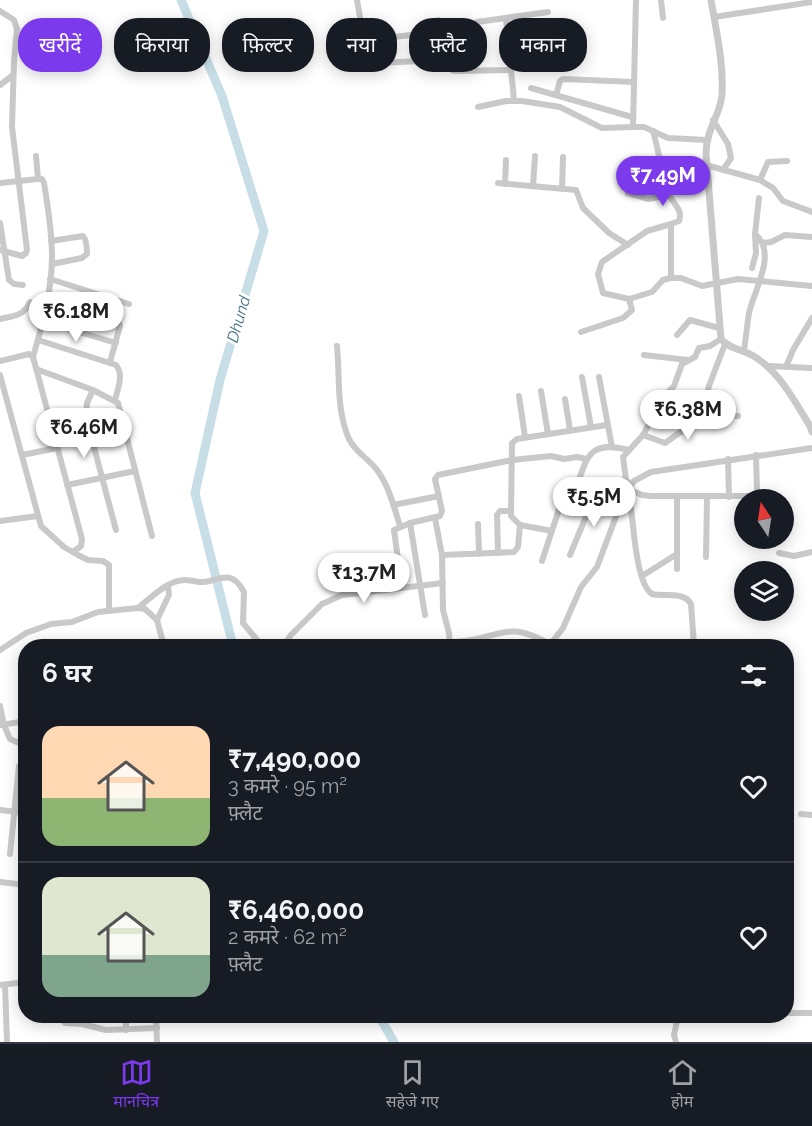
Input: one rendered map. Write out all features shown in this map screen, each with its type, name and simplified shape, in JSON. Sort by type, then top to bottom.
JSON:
[{"type":"street","points":[[357,0],[360,18]]},
{"type":"street","points":[[633,127],[636,0]]},
{"type":"street","points":[[661,0],[663,18]]},
{"type":"street","points":[[643,435],[661,442],[668,442],[702,414],[708,386],[723,341],[719,328],[716,257],[709,211],[706,165],[706,140],[722,94],[711,0]]},
{"type":"street","points":[[714,17],[812,2]]},
{"type":"street","points":[[0,11],[17,24],[12,127],[27,250],[22,256],[2,251]]},
{"type":"street","points":[[512,18],[548,12]]},
{"type":"street","points":[[510,72],[514,100]]},
{"type":"street","points":[[0,85],[13,75]]},
{"type":"street","points":[[556,95],[563,79],[634,81]]},
{"type":"street","points":[[531,88],[632,117]]},
{"type":"street","points":[[478,107],[514,100],[560,107],[602,128],[644,127],[668,138],[706,140]]},
{"type":"street","points":[[714,120],[730,149],[731,158],[723,170]]},
{"type":"street","points":[[653,130],[670,195],[680,210],[681,216],[679,221],[647,231],[602,262],[598,274],[603,293],[629,299],[652,292],[663,280],[672,278],[681,278],[702,286],[738,279],[812,286]]},
{"type":"street","points":[[36,156],[38,179]]},
{"type":"street","points":[[533,186],[535,156]]},
{"type":"street","points":[[562,188],[563,157]]},
{"type":"street","points":[[506,160],[501,184],[562,188],[578,192],[580,205],[609,233],[628,245]]},
{"type":"street","points":[[760,180],[768,162],[787,161]]},
{"type":"street","points":[[706,165],[760,180],[773,188],[783,201],[812,212]]},
{"type":"street","points":[[0,183],[38,179],[42,179],[44,183],[52,264],[43,321],[33,357],[82,538],[81,546],[73,552]]},
{"type":"street","points":[[628,194],[648,199],[670,195]]},
{"type":"street","points":[[752,268],[756,253],[755,234],[759,198]]},
{"type":"street","points":[[0,223],[2,251],[9,280],[14,284],[23,285]]},
{"type":"street","points":[[671,224],[672,278]]},
{"type":"street","points":[[744,350],[749,312],[764,258],[763,243],[755,234]]},
{"type":"street","points":[[763,243],[785,235],[812,237]]},
{"type":"street","points":[[51,241],[83,236],[87,251],[82,258],[52,264]]},
{"type":"street","points":[[50,279],[129,304]]},
{"type":"street","points":[[582,332],[627,316],[632,310],[629,299]]},
{"type":"street","points":[[46,300],[116,321],[120,326],[110,362]]},
{"type":"street","points":[[0,319],[21,314],[30,302]]},
{"type":"street","points":[[786,367],[792,350],[812,318]]},
{"type":"street","points":[[677,334],[690,320],[719,328]]},
{"type":"street","points":[[43,321],[116,343]]},
{"type":"street","points":[[38,340],[110,362],[119,369],[115,400]]},
{"type":"street","points":[[756,455],[756,494],[751,497],[642,495],[628,484],[623,457],[643,435],[664,395],[676,382],[682,364],[695,357],[699,348],[723,341],[744,350],[768,366],[784,384],[811,428]]},
{"type":"street","points":[[337,346],[338,395],[347,434],[354,446],[373,464],[383,478],[400,526]]},
{"type":"street","points":[[0,361],[29,354],[33,357]]},
{"type":"street","points":[[644,355],[687,360]]},
{"type":"street","points":[[768,366],[812,368]]},
{"type":"street","points":[[36,369],[115,400],[119,406],[152,536]]},
{"type":"street","points":[[0,375],[3,401],[22,455],[43,530],[63,547],[88,560],[103,561],[109,565],[109,611]]},
{"type":"street","points":[[582,377],[591,427]]},
{"type":"street","points":[[599,377],[612,447]]},
{"type":"street","points":[[93,390],[87,404],[86,417],[116,530]]},
{"type":"street","points":[[541,391],[548,434]]},
{"type":"street","points":[[519,396],[525,438]]},
{"type":"street","points":[[565,399],[570,430]]},
{"type":"street","points":[[702,414],[738,416]]},
{"type":"street","points":[[552,531],[520,525],[513,520],[510,511],[512,443],[518,439],[607,425]]},
{"type":"street","points":[[578,483],[586,459],[593,451],[612,447],[629,450]]},
{"type":"street","points":[[22,455],[57,448]]},
{"type":"street","points":[[555,639],[563,628],[581,587],[597,567],[620,497],[628,484],[651,472],[812,448]]},
{"type":"street","points":[[402,588],[393,530],[442,514],[435,479],[438,475],[512,460],[551,456],[564,459],[577,457],[586,459]]},
{"type":"street","points":[[728,459],[729,497]]},
{"type":"street","points":[[67,485],[135,471]]},
{"type":"street","points":[[542,561],[563,497],[570,484],[578,483],[596,492]]},
{"type":"street","points":[[563,497],[582,492],[596,492],[628,501],[632,509],[642,576],[648,591],[652,594],[683,596],[689,600],[693,639]]},
{"type":"street","points":[[570,555],[596,492]]},
{"type":"street","points":[[393,505],[439,496]]},
{"type":"street","points":[[677,496],[677,569]]},
{"type":"street","points":[[706,557],[707,497]]},
{"type":"street","points":[[498,553],[497,515],[500,511],[510,511]]},
{"type":"street","points":[[0,521],[38,516]]},
{"type":"street","points":[[435,518],[442,555],[443,610],[450,639]]},
{"type":"street","points":[[410,523],[425,615]]},
{"type":"street","points":[[478,524],[479,554]]},
{"type":"street","points":[[442,555],[514,552],[517,550],[520,525]]},
{"type":"street","points":[[779,553],[794,556],[812,552]]},
{"type":"street","points":[[642,576],[677,554]]},
{"type":"street","points":[[370,558],[374,591]]},
{"type":"street","points":[[138,608],[168,585],[180,580],[200,582],[222,577],[233,580],[244,592],[243,623],[256,639]]},
{"type":"street","points":[[288,639],[328,600],[342,595],[443,583]]},
{"type":"street","points":[[157,620],[169,595],[168,585]]},
{"type":"street","points":[[0,650],[33,630],[58,623],[72,622],[92,614],[138,608],[150,613],[157,620],[162,639]]},
{"type":"street","points":[[483,639],[511,630],[537,639]]},
{"type":"street","points":[[0,706],[2,725],[10,739],[18,742]]},
{"type":"street","points":[[2,725],[18,722]]},
{"type":"street","points":[[10,854],[18,775]]},
{"type":"street","points":[[0,810],[18,812]]},
{"type":"street","points":[[801,814],[812,814]]},
{"type":"street","points":[[0,882],[18,884]]},
{"type":"street","points":[[7,1042],[3,985],[18,983]]},
{"type":"street","points":[[794,1013],[812,1012]]},
{"type":"street","points":[[65,1023],[82,1024],[106,1030],[157,1028]]},
{"type":"street","points":[[126,1023],[126,1030]]},
{"type":"street","points":[[156,1042],[157,1023]]},
{"type":"street","points":[[676,1042],[674,1035],[677,1023]]},
{"type":"waterway","name":"Dhund","points":[[181,0],[222,96],[264,231],[220,380],[195,493],[231,639]]},
{"type":"waterway","name":"Dhund","points":[[383,1023],[394,1042]]}]
